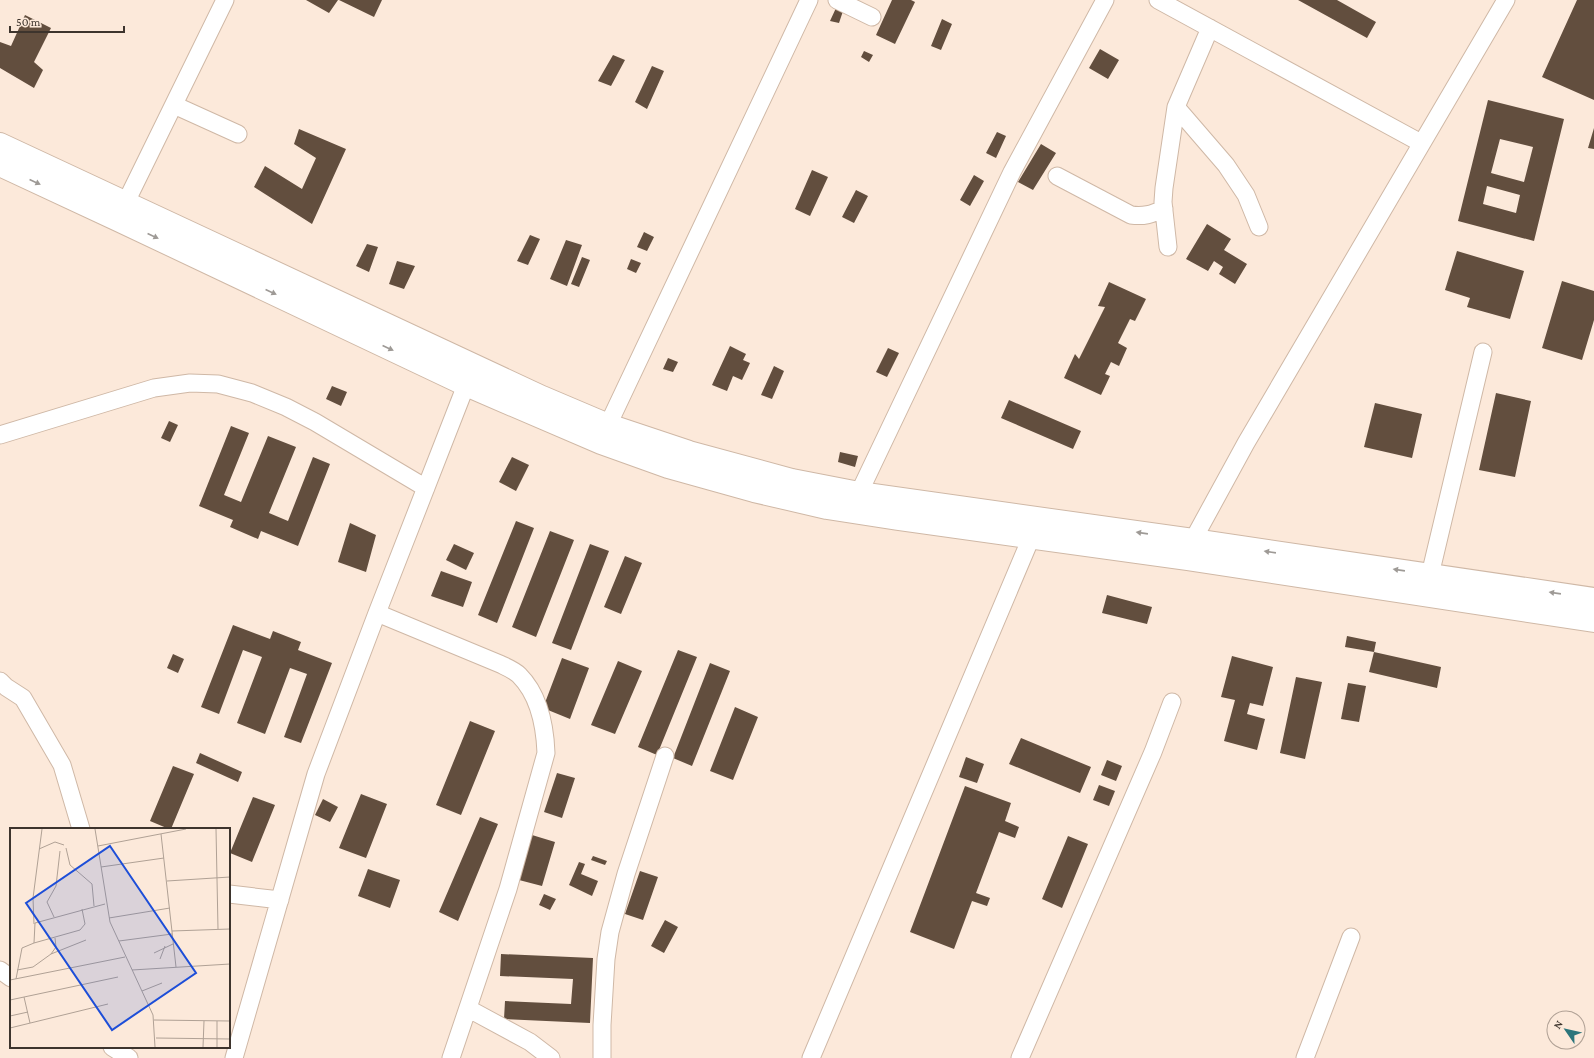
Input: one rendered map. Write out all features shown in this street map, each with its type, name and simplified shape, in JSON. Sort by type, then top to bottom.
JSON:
[{"type":"main road","points":[[0,144],[542,397],[608,425],[656,442],[740,467],[792,480],[1188,559],[1594,620]]},
{"type":"main road","points":[[0,165],[466,384],[601,443],[668,467],[754,492],[827,508],[1035,529],[1193,540],[1594,599]]},
{"type":"street","points":[[126,202],[225,0]]},
{"type":"street","points":[[608,425],[809,0]]},
{"type":"street","points":[[837,0],[872,17]]},
{"type":"street","points":[[859,493],[1012,172],[1105,0]]},
{"type":"street","points":[[1158,0],[1421,143]]},
{"type":"street","points":[[1193,540],[1250,436],[1506,0]]},
{"type":"street","points":[[1168,247],[1164,209],[1164,188],[1176,107],[1210,28]]},
{"type":"street","points":[[174,105],[238,134]]},
{"type":"street","points":[[1176,107],[1226,165],[1246,195],[1259,227]]},
{"type":"street","points":[[1057,176],[1131,215],[1140,217],[1150,215],[1164,209]]},
{"type":"street","points":[[1430,575],[1483,352]]},
{"type":"street","points":[[0,434],[154,388],[190,382],[218,384],[252,393],[286,407],[315,422],[426,488]]},
{"type":"street","points":[[234,1058],[316,774],[466,384]]},
{"type":"street","points":[[811,1058],[1035,529]]},
{"type":"street","points":[[377,613],[500,664],[518,674],[532,689],[545,731],[546,753],[510,881],[452,1058]]},
{"type":"street","points":[[0,681],[6,687],[23,698],[62,765],[81,828]]},
{"type":"street","points":[[1020,1058],[1153,752],[1172,702]]},
{"type":"street","points":[[602,1058],[602,1025],[606,958],[610,932],[626,874],[665,756]]},
{"type":"street","points":[[230,894],[280,900]]},
{"type":"street","points":[[1305,1058],[1351,936]]},
{"type":"street","points":[[0,970],[10,977]]},
{"type":"street","points":[[468,1009],[530,1042],[551,1058]]},
{"type":"street","points":[[114,1048],[129,1058]]},
{"type":"building","points":[[306,0],[338,0],[329,13]]},
{"type":"building","points":[[339,0],[382,0],[374,17]]},
{"type":"building","points":[[892,0],[911,0],[915,2],[895,44],[876,35]]},
{"type":"building","points":[[1298,0],[1337,0],[1376,22],[1367,38]]},
{"type":"building","points":[[1577,0],[1594,0],[1594,100],[1542,77]]},
{"type":"building","points":[[836,8],[843,11],[839,23],[830,21]]},
{"type":"building","points":[[25,15],[51,28],[34,62],[43,70],[34,88],[0,68],[0,42],[11,46]]},
{"type":"building","points":[[942,19],[952,24],[941,50],[931,46]]},
{"type":"building","points":[[1100,49],[1119,60],[1108,79],[1089,68]]},
{"type":"building","points":[[864,51],[873,55],[869,62],[861,57]]},
{"type":"building","points":[[613,55],[625,60],[611,86],[598,81]]},
{"type":"building","points":[[652,66],[664,71],[647,109],[635,102]]},
{"type":"building","points":[[1488,100],[1564,119],[1534,241],[1458,221]],"holes":[[[1500,139],[1533,147],[1524,182],[1491,173]],[[1487,186],[1520,195],[1516,213],[1483,204]]]},
{"type":"building","points":[[1594,128],[1594,149],[1588,148]]},
{"type":"building","points":[[299,129],[346,149],[312,224],[254,187],[265,166],[302,189],[316,158],[294,144]]},
{"type":"building","points":[[997,132],[1006,136],[996,158],[986,153]]},
{"type":"building","points":[[1041,144],[1056,153],[1033,190],[1018,182]]},
{"type":"building","points":[[812,170],[828,177],[810,216],[795,209]]},
{"type":"building","points":[[974,175],[984,181],[970,206],[960,200]]},
{"type":"building","points":[[856,190],[868,196],[854,223],[842,217]]},
{"type":"building","points":[[1207,224],[1231,239],[1224,250],[1247,264],[1235,284],[1219,274],[1223,267],[1214,261],[1208,271],[1186,259]]},
{"type":"building","points":[[644,232],[654,237],[647,251],[637,247]]},
{"type":"building","points":[[530,235],[540,239],[528,265],[517,261]]},
{"type":"building","points":[[566,240],[582,245],[567,286],[550,279]]},
{"type":"building","points":[[367,244],[378,247],[369,272],[356,266]]},
{"type":"building","points":[[1457,251],[1524,271],[1510,319],[1467,307],[1470,298],[1445,290]]},
{"type":"building","points":[[582,257],[590,260],[579,287],[571,284]]},
{"type":"building","points":[[631,259],[641,263],[636,273],[627,269]]},
{"type":"building","points":[[397,261],[415,266],[404,289],[389,284]]},
{"type":"building","points":[[1562,281],[1594,291],[1594,320],[1582,360],[1542,348]]},
{"type":"building","points":[[1109,282],[1146,299],[1135,321],[1130,319],[1118,343],[1127,348],[1119,366],[1111,362],[1105,374],[1110,376],[1101,395],[1064,378],[1075,354],[1079,359],[1105,307],[1098,306]]},
{"type":"building","points":[[730,346],[746,354],[743,360],[750,363],[742,380],[733,376],[727,391],[712,385]]},
{"type":"building","points":[[888,348],[899,353],[887,377],[876,372]]},
{"type":"building","points":[[668,358],[678,362],[673,372],[663,369]]},
{"type":"building","points":[[774,366],[784,371],[772,399],[761,395]]},
{"type":"building","points":[[332,386],[347,392],[341,406],[326,399]]},
{"type":"building","points":[[1496,393],[1531,401],[1515,477],[1479,470]]},
{"type":"building","points":[[1009,400],[1081,431],[1073,449],[1001,418]]},
{"type":"building","points":[[1375,403],[1422,414],[1412,458],[1364,447]]},
{"type":"building","points":[[169,421],[178,425],[170,442],[161,438]]},
{"type":"building","points":[[231,426],[249,433],[224,495],[241,502],[268,436],[296,447],[269,513],[288,521],[313,457],[330,464],[298,546],[261,531],[258,539],[230,527],[233,520],[199,506]]},
{"type":"building","points":[[840,452],[858,456],[855,467],[838,462]]},
{"type":"building","points":[[512,457],[529,465],[516,491],[499,482]]},
{"type":"building","points":[[516,521],[534,528],[497,623],[478,615]]},
{"type":"building","points":[[350,523],[376,535],[366,572],[338,562]]},
{"type":"building","points":[[550,531],[574,540],[536,637],[512,627]]},
{"type":"building","points":[[454,544],[474,553],[466,570],[446,560]]},
{"type":"building","points":[[590,544],[609,551],[571,650],[552,643]]},
{"type":"building","points":[[625,556],[642,563],[621,614],[604,607]]},
{"type":"building","points":[[441,571],[472,582],[463,607],[431,596]]},
{"type":"building","points":[[1107,595],[1152,607],[1147,624],[1102,613]]},
{"type":"building","points":[[233,625],[270,639],[273,631],[301,642],[298,650],[332,663],[301,743],[284,737],[307,674],[290,668],[265,734],[237,723],[262,657],[243,650],[219,714],[201,707]]},
{"type":"building","points":[[1347,636],[1376,642],[1374,652],[1345,647]]},
{"type":"building","points":[[678,650],[697,657],[657,755],[638,747]]},
{"type":"building","points":[[1374,652],[1441,667],[1437,688],[1369,672]]},
{"type":"building","points":[[173,654],[184,659],[178,673],[167,668]]},
{"type":"building","points":[[1232,656],[1273,667],[1263,706],[1250,703],[1247,714],[1265,719],[1257,750],[1224,741],[1235,700],[1221,697]]},
{"type":"building","points":[[562,658],[589,668],[570,719],[543,708]]},
{"type":"building","points":[[618,661],[642,671],[615,734],[591,725]]},
{"type":"building","points":[[710,663],[730,671],[692,766],[673,758]]},
{"type":"building","points":[[1296,677],[1322,682],[1305,759],[1280,753]]},
{"type":"building","points":[[1348,683],[1366,686],[1359,722],[1341,719]]},
{"type":"building","points":[[735,707],[758,717],[733,780],[710,771]]},
{"type":"building","points":[[470,721],[495,731],[461,815],[436,805]]},
{"type":"building","points":[[1021,738],[1091,767],[1080,793],[1009,764]]},
{"type":"building","points":[[200,753],[242,772],[238,782],[196,763]]},
{"type":"building","points":[[966,757],[984,764],[977,783],[959,777]]},
{"type":"building","points":[[1107,760],[1122,766],[1116,781],[1101,775]]},
{"type":"building","points":[[173,766],[194,774],[171,828],[167,828],[150,821]]},
{"type":"building","points":[[557,773],[575,778],[562,818],[544,812]]},
{"type":"building","points":[[1099,785],[1115,791],[1109,806],[1093,800]]},
{"type":"building","points":[[965,786],[1011,803],[1005,821],[1019,827],[1015,838],[999,832],[976,893],[990,898],[987,906],[972,901],[954,949],[910,932]]},
{"type":"building","points":[[361,794],[387,804],[366,858],[339,848]]},
{"type":"building","points":[[253,797],[275,805],[252,862],[230,853]]},
{"type":"building","points":[[323,799],[338,807],[330,822],[315,815]]},
{"type":"building","points":[[480,817],[498,824],[458,921],[439,912]]},
{"type":"building","points":[[532,835],[555,842],[542,886],[519,880]]},
{"type":"building","points":[[1068,836],[1088,844],[1062,908],[1042,899]]},
{"type":"building","points":[[593,856],[607,861],[605,865],[591,860]]},
{"type":"building","points":[[579,862],[585,864],[581,874],[598,881],[592,896],[569,885]]},
{"type":"building","points":[[368,869],[400,880],[390,908],[358,896]]},
{"type":"building","points":[[640,871],[658,877],[643,920],[625,914]]},
{"type":"building","points":[[544,894],[556,899],[550,910],[539,905]]},
{"type":"building","points":[[665,920],[678,927],[664,953],[651,946]]},
{"type":"building","points":[[501,954],[593,958],[590,1023],[504,1019],[505,1001],[571,1004],[573,979],[500,976]]}]
